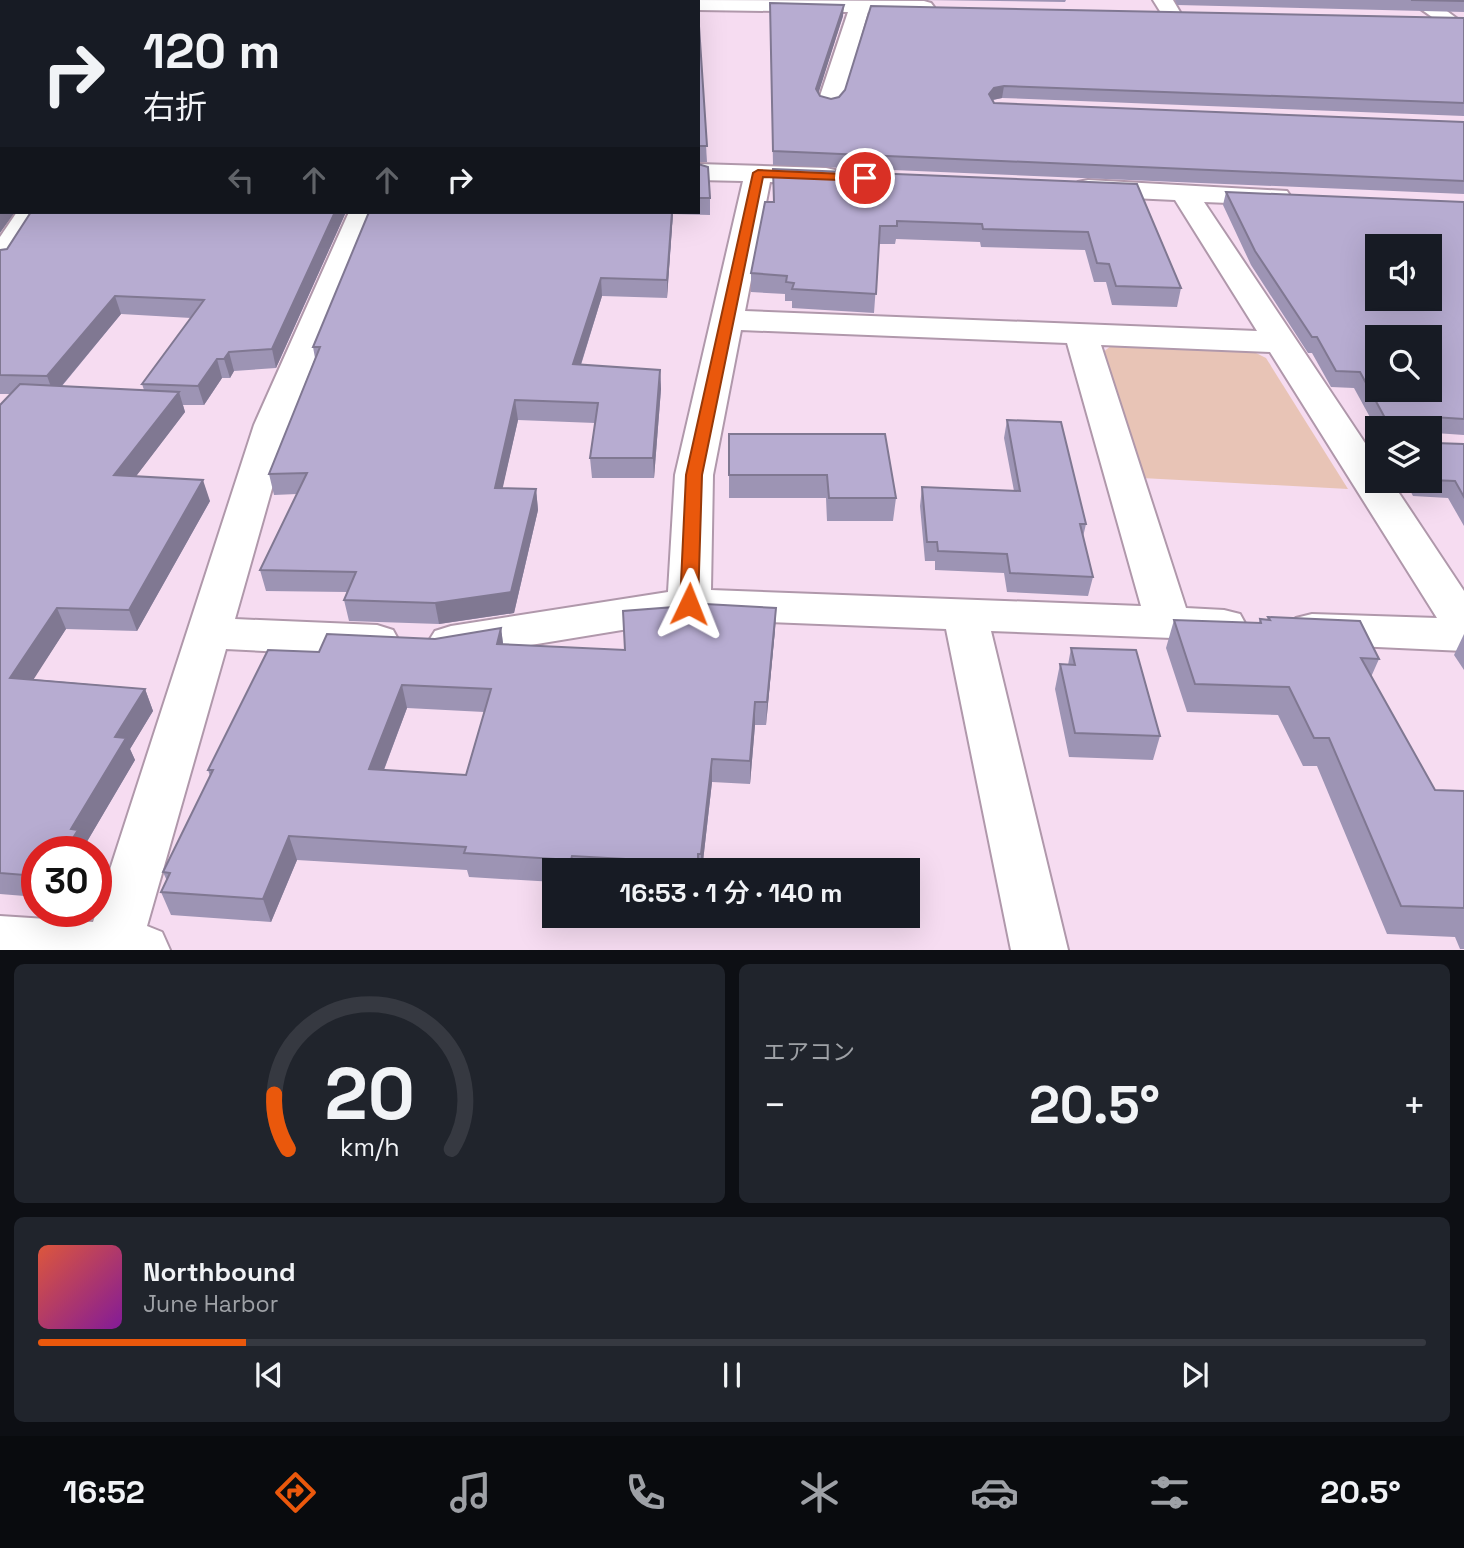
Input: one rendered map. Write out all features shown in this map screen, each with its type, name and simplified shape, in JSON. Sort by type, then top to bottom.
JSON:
[{"type":"street","points":[[1418,0],[1456,21]]},
{"type":"street","points":[[700,4],[942,8]]},
{"type":"street","points":[[830,102],[860,6]]},
{"type":"street","points":[[1407,19],[1456,21]]},
{"type":"street","points":[[700,172],[854,178]]},
{"type":"street","points":[[689,604],[694,475],[758,173]]},
{"type":"street","points":[[1060,187],[1296,197]]},
{"type":"street","points":[[1184,192],[1279,342],[1360,442],[1464,625]]},
{"type":"street","points":[[0,258],[30,214]]},
{"type":"street","points":[[0,941],[123,949],[209,633],[272,425],[362,214]]},
{"type":"street","points":[[727,320],[1279,342]]},
{"type":"street","points":[[1081,334],[1168,622]]},
{"type":"street","points":[[209,633],[439,643],[689,604],[1464,635]]},
{"type":"street","points":[[965,614],[1040,950]]},
{"type":"shaded area","points":[[1112,345],[1252,351],[1266,358],[1348,489],[1142,478],[1102,353]]},
{"type":"building","points":[[770,3],[844,5],[816,89],[820,96],[831,99],[839,97],[845,90],[871,6],[1464,18],[1464,103],[1004,86],[994,88],[989,94],[994,103],[1464,122],[1464,181],[773,151]]},
{"type":"building","points":[[700,41],[707,146],[700,146]]},
{"type":"building","points":[[700,165],[708,167],[710,198],[700,198]]},
{"type":"building","points":[[773,169],[1137,184],[1181,288],[1116,286],[1109,264],[1097,263],[1088,232],[983,229],[982,224],[897,221],[897,226],[880,226],[876,294],[792,289],[794,283],[786,282],[787,276],[751,273],[765,202],[774,202]]},
{"type":"building","points":[[1226,192],[1464,202],[1464,419],[1442,416],[1384,416],[1376,402],[1442,402],[1442,325],[1365,325],[1365,381],[1360,372],[1336,371],[1317,337],[1312,337],[1255,251]]},
{"type":"building","points":[[30,214],[334,214],[272,349],[229,352],[224,359],[217,359],[198,386],[142,384],[204,300],[115,296],[47,376],[0,375],[0,250],[7,249]]},
{"type":"building","points":[[368,214],[672,214],[667,280],[601,278],[573,364],[660,370],[653,458],[590,458],[598,403],[515,400],[495,488],[536,489],[511,592],[435,603],[344,600],[356,572],[260,570],[307,473],[269,474],[320,347],[313,347]]},
{"type":"building","points":[[20,384],[179,392],[114,475],[203,480],[129,610],[57,608],[10,678],[145,689],[115,737],[126,738],[71,829],[78,830],[74,836],[21,836],[21,875],[0,873],[0,405]]},
{"type":"building","points":[[1007,420],[1061,422],[1086,524],[1080,524],[1093,577],[1010,573],[1007,554],[938,551],[937,542],[927,542],[922,487],[1020,491]]},
{"type":"building","points":[[729,434],[885,434],[896,498],[829,498],[827,475],[729,475]]},
{"type":"building","points":[[1442,443],[1464,444],[1464,497],[1455,481],[1442,480]]},
{"type":"building","points":[[687,603],[776,608],[767,702],[755,702],[750,761],[712,759],[701,854],[698,854],[698,858],[542,858],[464,853],[466,847],[289,836],[263,899],[161,892],[170,873],[163,872],[213,770],[208,770],[268,650],[319,652],[327,634],[435,639],[501,628],[497,644],[625,650],[623,611],[687,606]],"holes":[[[402,685],[491,689],[466,775],[369,769]]]},
{"type":"building","points":[[1268,617],[1360,621],[1379,659],[1361,658],[1435,790],[1464,791],[1464,908],[1401,906],[1329,738],[1314,738],[1289,687],[1195,684],[1174,620],[1261,623],[1260,619],[1270,620]]},
{"type":"building","points":[[1071,648],[1136,650],[1160,736],[1075,733],[1060,664],[1075,665]]},
{"type":"route","points":[[689,604],[694,475],[758,173],[865,178]]}]
